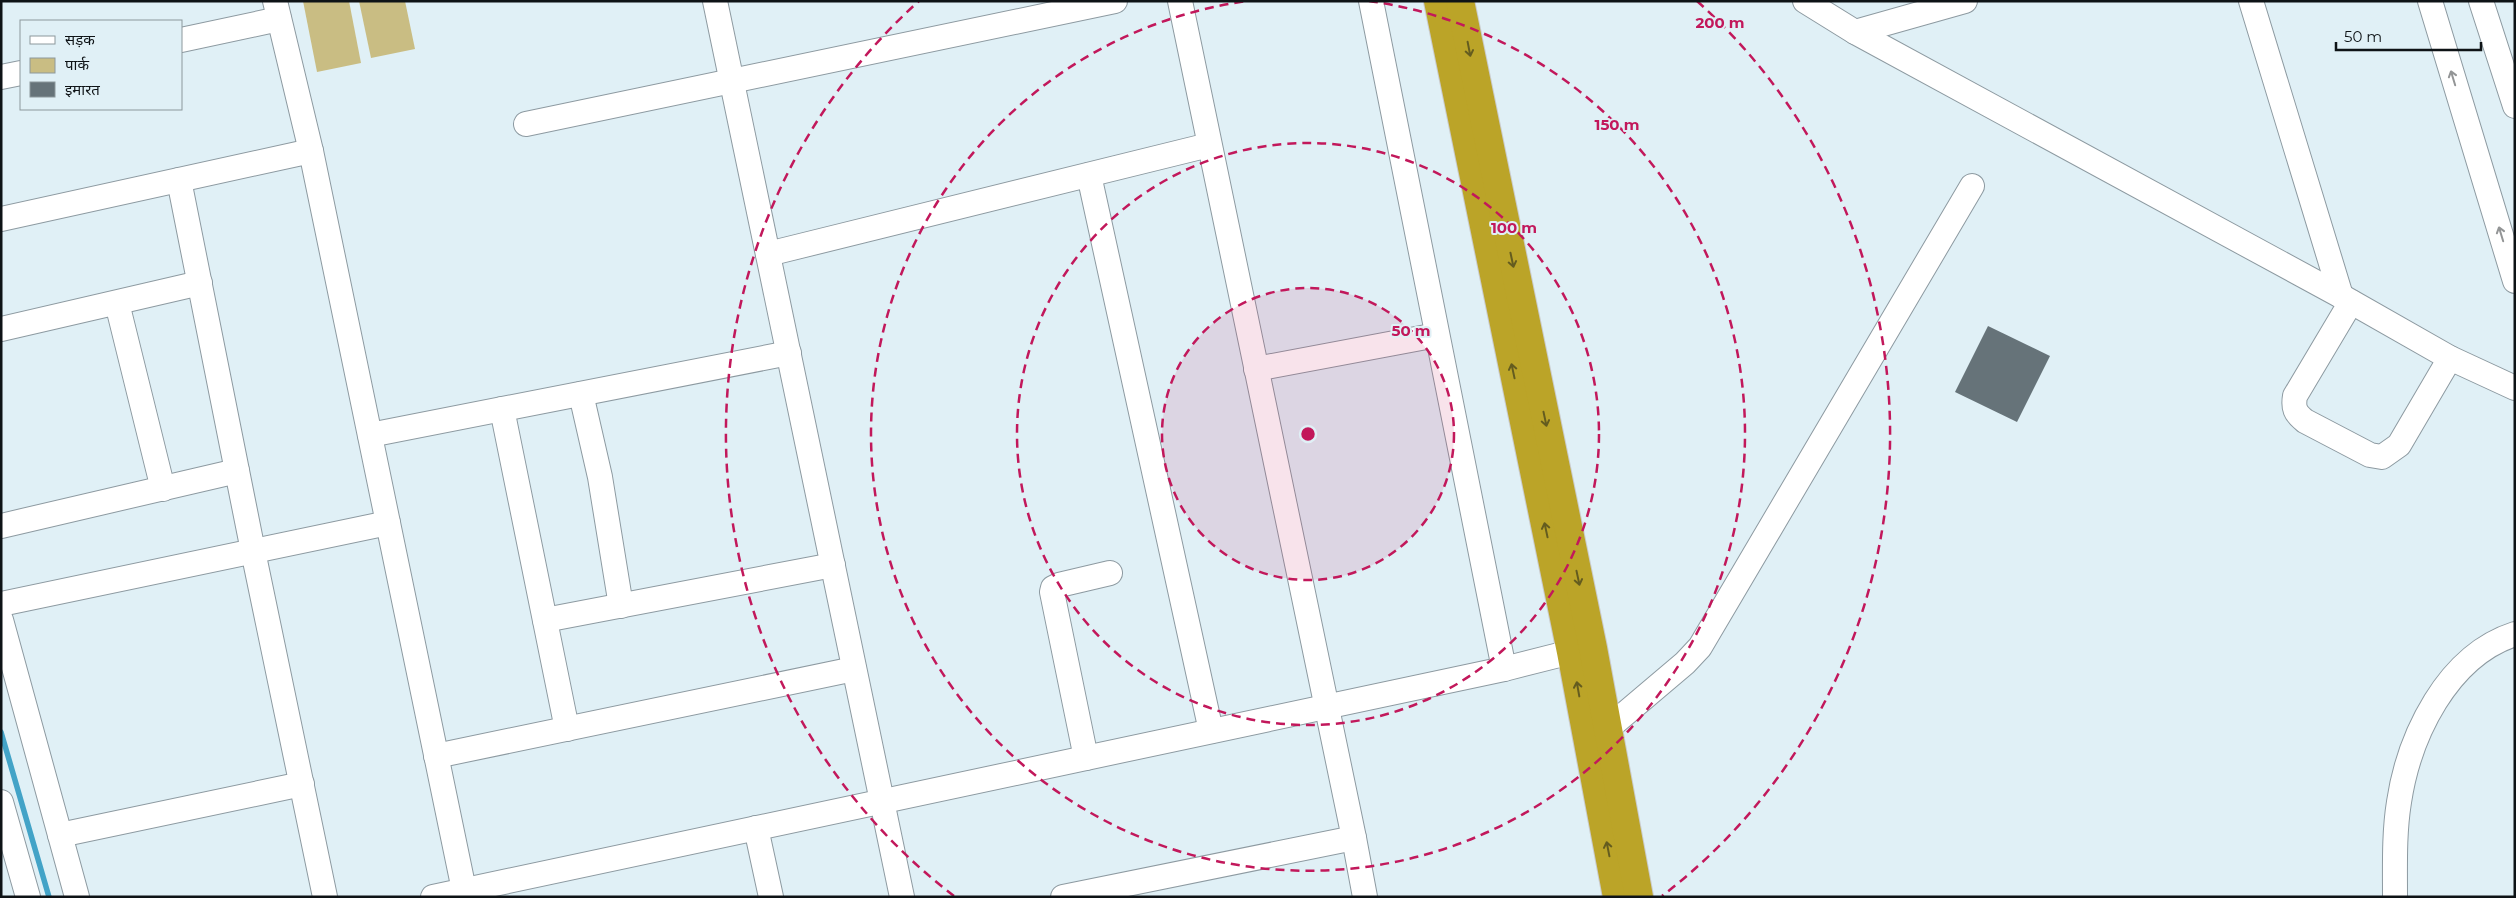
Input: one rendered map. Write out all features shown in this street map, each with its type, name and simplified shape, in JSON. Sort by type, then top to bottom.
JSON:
[{"type":"highway","points":[[1438,1],[1571,652],[1617,897]]},
{"type":"highway","points":[[1460,1],[1593,648],[1606,729],[1640,897]]},
{"type":"street","points":[[715,1],[902,897]]},
{"type":"street","points":[[526,124],[732,83],[1074,6],[1115,1]]},
{"type":"street","points":[[1180,1],[1365,897]]},
{"type":"street","points":[[1371,1],[1504,670]]},
{"type":"street","points":[[1805,1],[1855,32],[2346,299],[2450,358],[2515,388]]},
{"type":"street","points":[[1855,32],[1965,1]]},
{"type":"street","points":[[2251,1],[2346,299],[2295,396],[2293,405],[2296,414],[2304,421],[2370,455],[2382,457],[2399,445],[2450,358]]},
{"type":"street","points":[[2430,1],[2515,281]]},
{"type":"street","points":[[2481,1],[2515,106]]},
{"type":"street","points":[[182,40],[277,10],[311,151],[464,890]]},
{"type":"street","points":[[1,77],[20,73]]},
{"type":"street","points":[[768,254],[1210,145]]},
{"type":"street","points":[[1,219],[311,151]]},
{"type":"street","points":[[1089,175],[1212,731]]},
{"type":"street","points":[[179,180],[253,551],[325,897]]},
{"type":"street","points":[[1606,729],[1685,663],[1700,647],[1972,186]]},
{"type":"street","points":[[1,330],[200,283]]},
{"type":"street","points":[[117,303],[163,489]]},
{"type":"street","points":[[1256,369],[1437,335]]},
{"type":"street","points":[[370,435],[789,353]]},
{"type":"street","points":[[581,394],[600,476],[621,606]]},
{"type":"street","points":[[502,409],[567,729]]},
{"type":"street","points":[[1,526],[237,471]]},
{"type":"street","points":[[1,604],[388,523]]},
{"type":"street","points":[[545,620],[833,565]]},
{"type":"street","points":[[1086,758],[1052,592],[1059,585],[1110,573]]},
{"type":"street","points":[[1,620],[77,897]]},
{"type":"street","points":[[2395,897],[2394,841],[2399,801],[2409,760],[2423,726],[2446,687],[2463,664],[2484,649],[2514,638]]},
{"type":"street","points":[[433,897],[1504,670],[1571,652]]},
{"type":"street","points":[[436,756],[854,669]]},
{"type":"street","points":[[60,835],[302,784]]},
{"type":"street","points":[[1,802],[28,897]]},
{"type":"street","points":[[756,828],[771,897]]},
{"type":"street","points":[[1063,897],[1354,838]]},
{"type":"green space","points":[[303,1],[349,1],[361,63],[317,72]]},
{"type":"green space","points":[[359,1],[405,1],[415,49],[371,58]]},
{"type":"building","points":[[1988,326],[2050,356],[2017,422],[1955,392]]},
{"type":"waterway","points":[[1,732],[49,897]]}]
